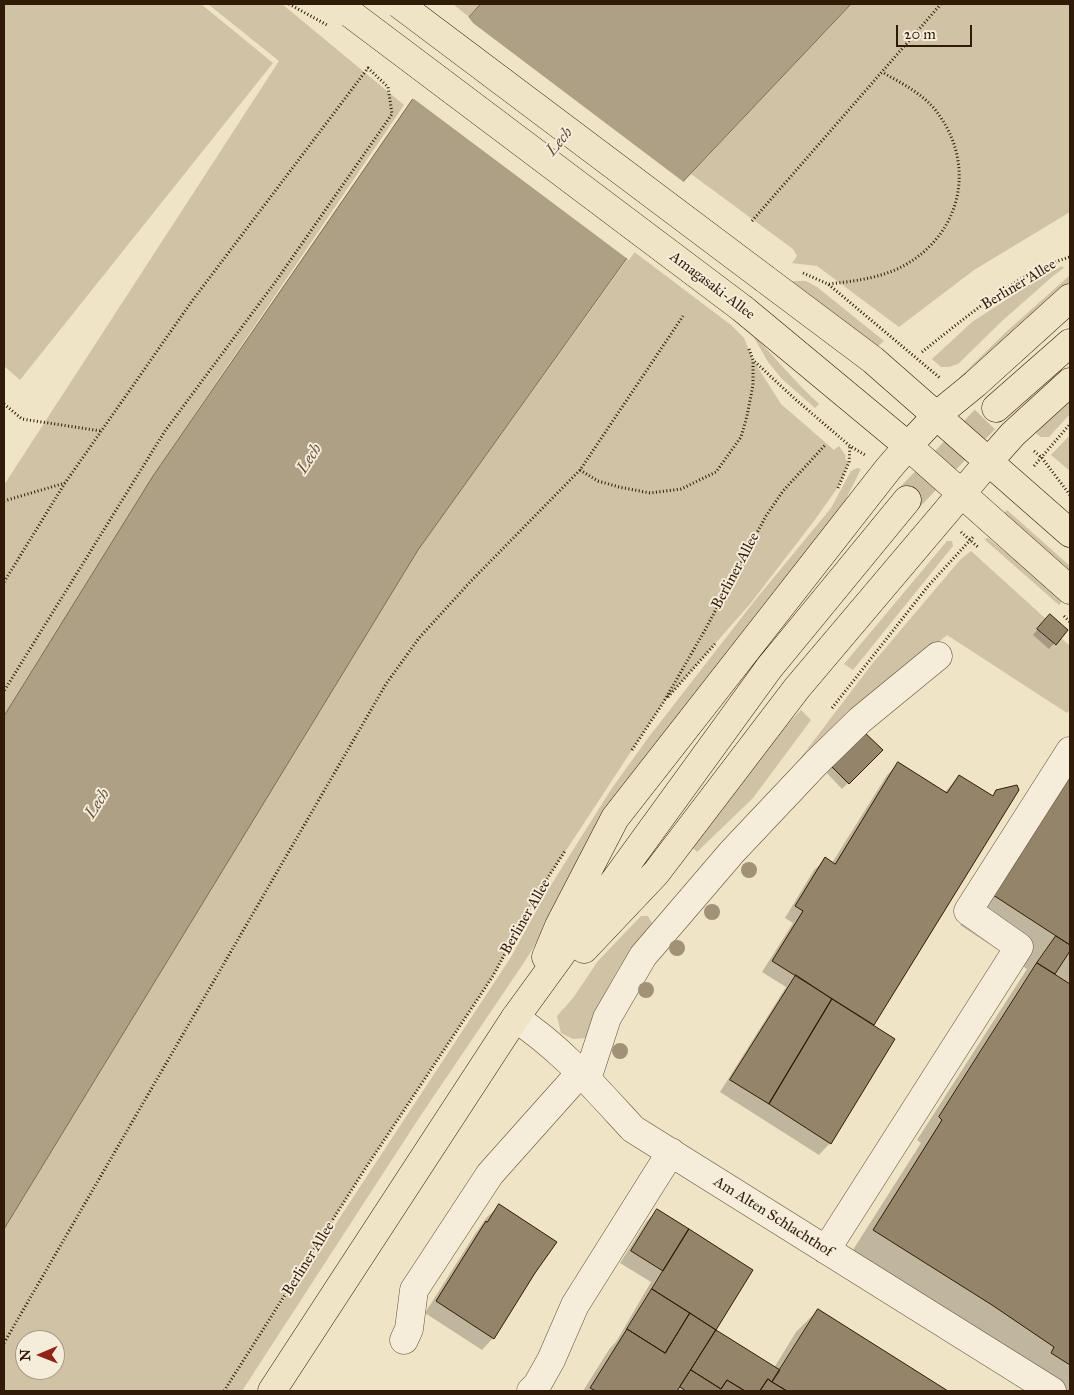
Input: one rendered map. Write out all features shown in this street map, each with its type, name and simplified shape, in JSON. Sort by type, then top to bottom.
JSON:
[{"type":"main road","points":[[399,4],[874,360],[1070,533]]},
{"type":"main road","name":"Amagasaki-Allee","points":[[339,15],[743,309],[908,446],[1070,590]]},
{"type":"main road","points":[[519,1013],[559,926],[615,818],[676,738],[908,446],[937,415],[964,394],[1070,298]]},
{"type":"main road","points":[[996,408],[1070,343]]},
{"type":"main road","points":[[519,1013],[580,953],[656,873],[797,688],[1013,434],[1070,382]]},
{"type":"main road","points":[[272,1391],[519,1013],[770,668],[907,500]]},
{"type":"street","points":[[404,1340],[409,1329],[414,1290],[490,1174],[584,1076],[607,1018],[644,956],[732,852],[816,763],[860,720],[938,656]]},
{"type":"street","points":[[826,1250],[1019,947],[968,911],[1070,750]]},
{"type":"street","name":"Am Alten Schlachthof","points":[[519,1013],[584,1076],[633,1129],[826,1250],[1019,1382],[1052,1391]]},
{"type":"street","points":[[531,1391],[551,1360],[575,1305],[671,1152]]},
{"type":"path","points":[[289,4],[339,15]]},
{"type":"path","points":[[752,221],[941,4]]},
{"type":"path","points":[[4,582],[65,482],[192,301],[368,68],[388,87],[392,114],[276,281],[166,430],[4,691]]},
{"type":"path","points":[[882,72],[917,92],[932,106],[954,143],[959,163],[960,187],[955,208],[945,228],[927,250],[905,265],[884,274],[862,280],[828,284],[942,381],[964,394]]},
{"type":"path","name":"Berliner Allee","points":[[922,352],[1012,286],[1056,261],[1070,257]]},
{"type":"path","points":[[4,1343],[386,684],[419,638],[471,581],[580,470],[683,316]]},
{"type":"path","points":[[580,470],[598,481],[650,493],[681,489],[716,472],[741,437],[753,385],[754,360],[850,446]]},
{"type":"path","points":[[4,404],[22,419],[101,431]]},
{"type":"path","points":[[1042,458],[1070,424]]},
{"type":"path","points":[[1013,434],[1042,458],[1070,494]]},
{"type":"path","name":"Berliner Allee","points":[[631,751],[663,703],[705,630],[766,516],[783,491],[826,444]]},
{"type":"path","points":[[4,501],[65,482]]},
{"type":"path","name":"Berliner Allee","points":[[224,1391],[363,1172],[493,976],[536,896],[568,848]]},
{"type":"shaded area","points":[[4,4],[201,4],[273,63],[20,380],[4,366]]},
{"type":"shaded area","points":[[208,4],[282,4],[404,105],[153,476],[4,716],[4,485],[279,61]]},
{"type":"shaded area","points":[[453,4],[481,4],[469,17]]},
{"type":"shaded area","points":[[851,4],[1070,4],[1070,212],[974,270],[899,327],[817,266],[792,263],[797,256],[793,249],[691,174]]},
{"type":"shaded area","points":[[633,251],[731,325],[744,338],[753,360],[781,404],[834,450],[839,446],[846,456],[845,459],[849,462],[838,487],[750,604],[663,703],[536,896],[493,976],[363,1172],[267,1324],[331,1231],[511,957],[546,893],[612,788],[648,738],[756,599],[831,508],[851,471],[857,468],[861,469],[840,511],[764,604],[646,757],[556,912],[525,961],[417,1121],[242,1391],[4,1391],[4,1229],[418,550]]},
{"type":"shaded area","points":[[1062,266],[1064,268],[1002,321],[958,364],[941,367],[932,359],[972,322],[1041,277]]},
{"type":"shaded area","points":[[1070,275],[1070,282],[964,376],[959,378],[1006,332]]},
{"type":"shaded area","points":[[792,281],[806,281],[817,287],[884,341],[877,347]]},
{"type":"shaded area","points":[[752,334],[819,404],[815,408],[782,379],[768,362]]},
{"type":"shaded area","points":[[1070,396],[1070,414],[1049,437],[1041,437],[1037,434],[1036,432],[1044,420]]},
{"type":"shaded area","points":[[1070,435],[1070,471],[1051,455]]},
{"type":"shaded area","points":[[1007,510],[1070,566],[1070,573],[1003,514]]},
{"type":"shaded area","points":[[988,538],[1063,600],[1059,605],[984,539]]},
{"type":"shaded area","points":[[947,541],[952,541],[953,546],[853,670],[844,664]]},
{"type":"shaded area","points":[[971,551],[1046,619],[1037,630],[1055,645],[1061,638],[1070,646],[1070,709],[1067,713],[947,635],[888,686],[758,814],[872,664],[960,560]]},
{"type":"shaded area","points":[[801,710],[811,720],[753,798],[697,852],[692,847],[769,744]]},
{"type":"shaded area","points":[[641,916],[648,916],[652,923],[614,976],[586,1038],[573,1039],[561,1033],[557,1016],[573,998],[598,961]]},
{"type":"water","name":"Lech","points":[[481,4],[851,4],[677,188],[418,550],[4,1229],[4,716],[153,476],[469,17]]},
{"type":"pier","points":[[467,15],[473,23],[685,183],[629,260],[414,99],[410,99]]},
{"type":"building","points":[[1050,614],[1068,630],[1056,645],[1037,629]]},
{"type":"building","points":[[862,730],[883,750],[849,784],[829,764]]},
{"type":"building","points":[[898,762],[947,793],[959,775],[993,796],[996,790],[1017,785],[1019,790],[874,1025],[772,961],[803,911],[795,906],[825,857],[835,864]]},
{"type":"building","points":[[1070,769],[1070,945],[990,893]]},
{"type":"building","points":[[1056,936],[1070,945],[1070,951],[1055,974],[1037,963]]},
{"type":"building","points":[[1037,963],[1070,984],[1070,1365],[1051,1353],[1054,1347],[992,1305],[873,1230],[942,1120],[939,1117]]},
{"type":"building","points":[[796,975],[832,999],[769,1104],[730,1080]]},
{"type":"building","points":[[832,999],[895,1039],[831,1144],[769,1104]]},
{"type":"building","points":[[499,1204],[557,1242],[535,1273],[494,1339],[436,1301],[486,1221]]},
{"type":"building","points":[[657,1209],[689,1229],[663,1271],[631,1251]]},
{"type":"building","points":[[689,1229],[753,1270],[716,1330],[652,1289]]},
{"type":"building","points":[[652,1289],[690,1313],[665,1353],[627,1329]]},
{"type":"building","points":[[818,1309],[948,1391],[787,1391],[772,1382]]},
{"type":"building","points":[[690,1313],[716,1330],[677,1391],[596,1391],[590,1388],[627,1329],[665,1353]]},
{"type":"building","points":[[716,1330],[780,1370],[772,1382],[768,1379],[760,1391],[745,1391],[727,1380],[721,1389],[691,1370]]},
{"type":"building","points":[[691,1370],[721,1389],[727,1380],[745,1391],[686,1391],[680,1387]]},
{"type":"building","points":[[768,1379],[772,1382],[787,1391],[760,1391]]},
{"type":"tunnel","points":[[907,500],[996,408]]}]
